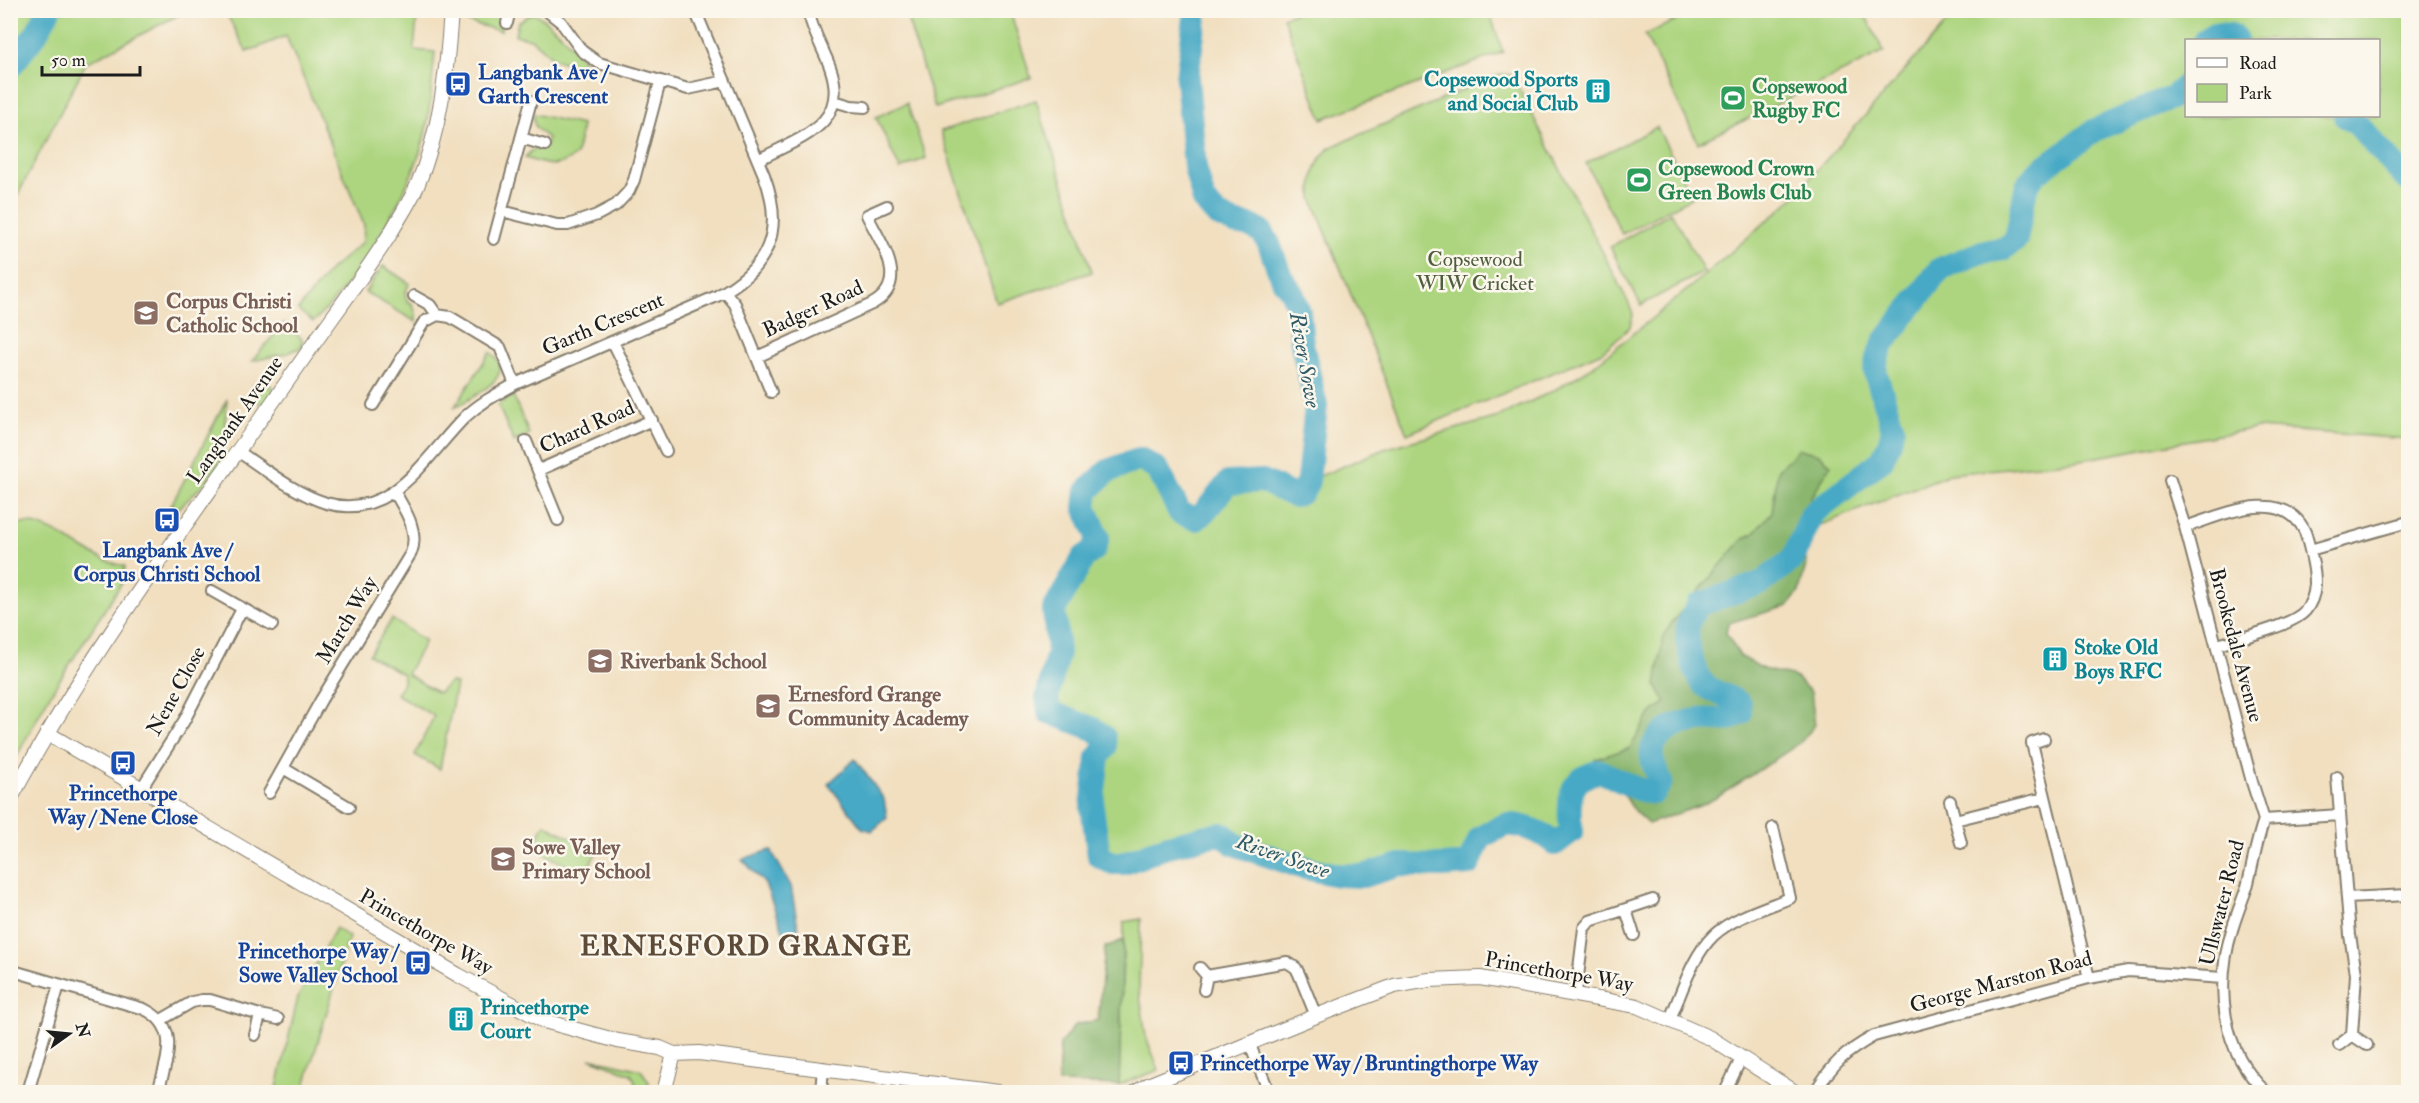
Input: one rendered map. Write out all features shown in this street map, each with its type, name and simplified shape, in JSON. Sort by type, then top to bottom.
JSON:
[{"type":"street","name":"Langbank Avenue","points":[[10,800],[46,733],[85,671],[162,558],[370,266],[416,188],[433,144],[441,110],[451,10]]},
{"type":"street","points":[[507,23],[510,10]]},
{"type":"street","points":[[546,10],[561,22],[582,51],[592,60],[609,67],[687,89],[725,81]]},
{"type":"street","name":"Garth Crescent","points":[[239,452],[292,487],[326,502],[339,506],[364,505],[390,494],[415,474],[475,409],[515,384],[725,292],[760,262],[771,241],[773,220],[771,198],[758,160],[695,10]]},
{"type":"street","points":[[758,160],[822,125],[829,116],[834,101],[833,76],[808,10]]},
{"type":"street","points":[[502,211],[562,226],[597,215],[616,205],[629,191],[634,180],[660,82]]},
{"type":"street","points":[[494,239],[531,101]]},
{"type":"street","points":[[834,101],[851,106],[865,106]]},
{"type":"street","points":[[521,138],[545,145]]},
{"type":"street","name":"Badger Road","points":[[757,357],[872,304],[889,289],[891,269],[867,215],[887,206]]},
{"type":"street","name":"Badger Road","points":[[725,292],[735,304],[771,392]]},
{"type":"street","points":[[414,296],[430,305],[436,315]]},
{"type":"street","points":[[373,405],[424,322],[436,315],[450,317],[500,346],[515,384]]},
{"type":"street","name":"Chard Road","points":[[613,342],[666,451]]},
{"type":"street","name":"Chard Road","points":[[539,470],[651,420]]},
{"type":"street","name":"Chard Road","points":[[526,441],[558,520]]},
{"type":"street","name":"Brookedale Avenue","points":[[2170,480],[2186,526],[2252,782],[2264,820]]},
{"type":"street","name":"March Way","points":[[269,793],[321,700],[411,553],[415,540],[412,526],[397,495],[390,494]]},
{"type":"street","points":[[2186,526],[2249,507],[2262,505],[2276,507],[2298,521],[2305,532],[2310,550],[2316,584],[2314,595],[2305,611],[2293,621],[2217,645]]},
{"type":"street","points":[[2310,550],[2409,522]]},
{"type":"street","points":[[212,591],[272,625]]},
{"type":"street","name":"Nene Close","points":[[141,789],[184,721],[242,609]]},
{"type":"street","name":"Princethorpe Way","points":[[46,733],[449,970],[544,1021],[618,1041],[660,1048],[674,1054],[699,1053],[997,1092]]},
{"type":"street","points":[[2044,739],[2032,743],[2089,978]]},
{"type":"street","points":[[283,768],[349,807]]},
{"type":"street","points":[[2337,777],[2356,974],[2352,1035],[2339,1045]]},
{"type":"street","points":[[1955,820],[2044,798]]},
{"type":"street","points":[[1950,801],[1961,843]]},
{"type":"street","points":[[2264,820],[2340,815]]},
{"type":"street","name":"Ullswater Road","points":[[2264,820],[2247,886],[2231,932],[2222,978],[2223,1011],[2234,1045],[2252,1080],[2266,1092]]},
{"type":"street","points":[[1670,1018],[1692,968],[1713,936],[1731,923],[1790,898],[1773,828]]},
{"type":"street","points":[[2347,898],[2409,895]]},
{"type":"street","points":[[1576,993],[1584,928],[1590,921],[1653,900]]},
{"type":"street","points":[[1626,910],[1634,935]]},
{"type":"street","points":[[1204,990],[1203,972],[1287,962],[1296,968],[1316,1016]]},
{"type":"street","points":[[10,970],[144,1009],[161,1020],[169,1042],[158,1092]]},
{"type":"street","name":"George Marston Road","points":[[1815,1092],[1828,1071],[1848,1050],[1874,1036],[2089,978],[2128,970],[2222,978]]},
{"type":"street","name":"Princethorpe Way","points":[[1136,1092],[1160,1080],[1394,986],[1429,980],[1480,978],[1576,993],[1637,1006],[1670,1018],[1742,1057],[1795,1092]]},
{"type":"street","points":[[28,1092],[59,985]]},
{"type":"street","points":[[161,1020],[192,1002],[202,1000],[210,1000],[278,1019]]},
{"type":"street","points":[[255,1035],[260,1015]]},
{"type":"street","points":[[2352,1035],[2367,1045]]},
{"type":"street","points":[[1250,1044],[1269,1092]]},
{"type":"street","points":[[664,1092],[674,1054]]},
{"type":"street","points":[[1725,1092],[1742,1057]]},
{"type":"street","points":[[821,1092],[823,1068]]},
{"type":"green space","points":[[18,11],[186,11],[86,63],[11,208],[10,20]]},
{"type":"green space","points":[[225,11],[428,11],[428,17],[417,17],[414,50],[435,52],[428,121],[420,152],[410,178],[382,233],[365,260],[330,306],[313,322],[298,310],[330,270],[363,242],[364,225],[286,36],[247,52]]},
{"type":"green space","points":[[468,11],[497,11],[502,15],[501,31],[467,22]]},
{"type":"green space","points":[[905,11],[1010,11],[1031,78],[935,108]]},
{"type":"green space","points":[[1301,11],[1489,11],[1503,52],[1322,119],[1283,17]]},
{"type":"green space","name":"Copsewood Rugby FC","points":[[1695,11],[1863,11],[1884,52],[1698,143],[1645,35]]},
{"type":"green space","points":[[1957,11],[2408,11],[2408,439],[2257,428],[2076,461],[1950,474],[1805,531],[1793,559],[1699,605],[1699,680],[1620,780],[1602,772],[1592,772],[1584,776],[1578,783],[1571,802],[1572,831],[1555,844],[1532,830],[1506,825],[1480,838],[1469,864],[1400,865],[1363,876],[1338,875],[1301,867],[1234,844],[1223,834],[1168,846],[1124,863],[1112,863],[1099,856],[1092,807],[1098,757],[1105,748],[1104,737],[1094,729],[1049,712],[1047,698],[1058,654],[1054,610],[1084,557],[1094,550],[1098,537],[1085,507],[1087,491],[1108,471],[1140,459],[1158,470],[1180,513],[1196,519],[1202,515],[1228,483],[1263,481],[1295,496],[1303,492],[1308,481],[1384,449],[1495,418],[1553,391],[1591,368],[1688,289],[1790,201]]},
{"type":"green space","points":[[536,14],[560,33],[593,72],[554,59],[531,39],[515,35],[518,22],[529,15]]},
{"type":"green space","name":"Copsewood WIW Cricket","points":[[1500,74],[1512,75],[1629,304],[1633,315],[1630,327],[1602,352],[1407,434],[1312,198],[1315,171],[1320,159],[1329,148]]},
{"type":"green space","points":[[1036,100],[1092,272],[997,303],[941,131]]},
{"type":"green space","points":[[907,103],[926,158],[900,169],[876,117]]},
{"type":"green space","points":[[534,114],[582,125],[576,155],[563,163],[551,165],[525,158],[533,150],[544,149],[548,138],[535,125]]},
{"type":"green space","name":"Copsewood Crown Green Bowls Club","points":[[1657,127],[1693,197],[1622,234],[1586,163]]},
{"type":"green space","points":[[1671,212],[1704,272],[1641,305],[1610,247]]},
{"type":"green space","points":[[383,266],[409,283],[405,295],[408,302],[412,303],[416,322],[365,292]]},
{"type":"green space","points":[[284,323],[302,339],[302,347],[288,353],[252,361]]},
{"type":"green space","points":[[490,352],[498,361],[500,369],[497,377],[482,391],[454,408]]},
{"type":"green space","points":[[262,381],[270,384],[273,392],[270,400],[262,403],[254,400],[251,392],[254,384]]},
{"type":"green space","points":[[513,395],[529,434],[514,442],[498,405]]},
{"type":"green space","points":[[227,399],[222,460],[205,483],[173,514],[167,513]]},
{"type":"green space","points":[[1799,449],[1819,454],[1831,465],[1811,498],[1805,531],[1806,565],[1799,592],[1788,606],[1728,623],[1726,633],[1740,656],[1763,669],[1795,677],[1811,692],[1815,725],[1800,743],[1721,795],[1702,805],[1648,824],[1635,812],[1618,785],[1595,759],[1630,748],[1650,714],[1666,702],[1656,686],[1663,636],[1673,621],[1742,540],[1754,533],[1772,512],[1778,469]]},
{"type":"green space","points":[[28,523],[53,531],[100,558],[125,566],[123,581],[48,698],[11,767],[11,525]]},
{"type":"green space","points":[[392,619],[425,641],[407,674],[438,693],[450,682],[456,684],[440,769],[415,755],[434,716],[396,694],[403,683],[403,674],[369,655]]},
{"type":"green space","points":[[545,824],[597,852],[584,875],[532,847]]},
{"type":"green space","points":[[1141,919],[1139,990],[1146,1037],[1159,1070],[1119,1085],[1124,922]]},
{"type":"green space","points":[[336,928],[349,937],[303,1092],[276,1092],[298,997]]},
{"type":"green space","points":[[1123,940],[1119,1085],[1058,1083],[1060,1044],[1075,1025],[1098,1020],[1105,947]]},
{"type":"green space","points":[[590,1058],[641,1070],[649,1082],[648,1092],[634,1092],[635,1081],[631,1074]]},
{"type":"water","points":[[855,759],[884,799],[887,818],[872,831],[862,828],[828,784]]},
{"type":"water","points":[[771,850],[791,886],[799,933],[797,935],[785,936],[765,884],[742,859]]},
{"type":"waterway","name":"River Sowe","points":[[10,67],[36,34],[49,10]]},
{"type":"waterway","name":"River Sowe","points":[[1196,10],[1187,78],[1195,167],[1204,201],[1217,215],[1262,232],[1269,244],[1281,277],[1292,292],[1299,312],[1302,344],[1316,406],[1308,481],[1303,492],[1294,496],[1263,481],[1228,483],[1202,515],[1196,519],[1180,513],[1158,470],[1140,459],[1108,471],[1087,491],[1085,507],[1098,537],[1094,550],[1084,557],[1054,610],[1058,652],[1047,698],[1049,712],[1094,729],[1104,737],[1105,748],[1098,757],[1092,807],[1099,856],[1112,863],[1124,863],[1168,846],[1223,834],[1234,844],[1301,867],[1338,875],[1363,876],[1400,865],[1469,864],[1480,838],[1506,825],[1532,830],[1555,844],[1572,831],[1571,796],[1577,783],[1589,775],[1600,771],[1638,789],[1653,793],[1661,781],[1652,758],[1652,750],[1660,736],[1683,723],[1699,720],[1724,720],[1740,714],[1739,703],[1706,686],[1694,667],[1687,632],[1698,605],[1763,582],[1793,559],[1812,514],[1882,460],[1893,429],[1875,371],[1877,358],[1885,341],[1940,269],[1982,252],[2003,249],[2016,240],[2026,188],[2035,174],[2095,130],[2173,97],[2185,87]]},
{"type":"waterway","name":"River Sowe","points":[[2206,39],[2214,34],[2231,35],[2235,39]]},
{"type":"waterway","name":"River Sowe","points":[[2347,117],[2356,123],[2408,181]]},
{"type":"place","name":"Langbank Ave / Garth Crescent","points":[[458,84]]},
{"type":"place","name":"Copsewood Sports and Social Club","points":[[1598,91]]},
{"type":"place","name":"Copsewood Rugby FC","points":[[1733,98]]},
{"type":"place","name":"Copsewood Crown Green Bowls Club","points":[[1639,180]]},
{"type":"place","name":"Corpus Christi Catholic School","points":[[146,313]]},
{"type":"place","name":"Langbank Ave / Corpus Christi School","points":[[167,520]]},
{"type":"place","name":"Stoke Old Boys RFC","points":[[2055,659]]},
{"type":"place","name":"Riverbank School","points":[[600,661]]},
{"type":"place","name":"Ernesford Grange Community Academy","points":[[768,706]]},
{"type":"place","name":"Princethorpe Way / Nene Close","points":[[123,763]]},
{"type":"place","name":"Sowe Valley Primary School","points":[[503,859]]},
{"type":"place","name":"Princethorpe Way / Sowe Valley School","points":[[418,963]]},
{"type":"place","name":"Princethorpe Court","points":[[461,1019]]},
{"type":"place","name":"Princethorpe Way / Bruntingthorpe Way","points":[[1181,1063]]},
{"type":"district","name":"ERNESFORD GRANGE","points":[[746,946]]}]
